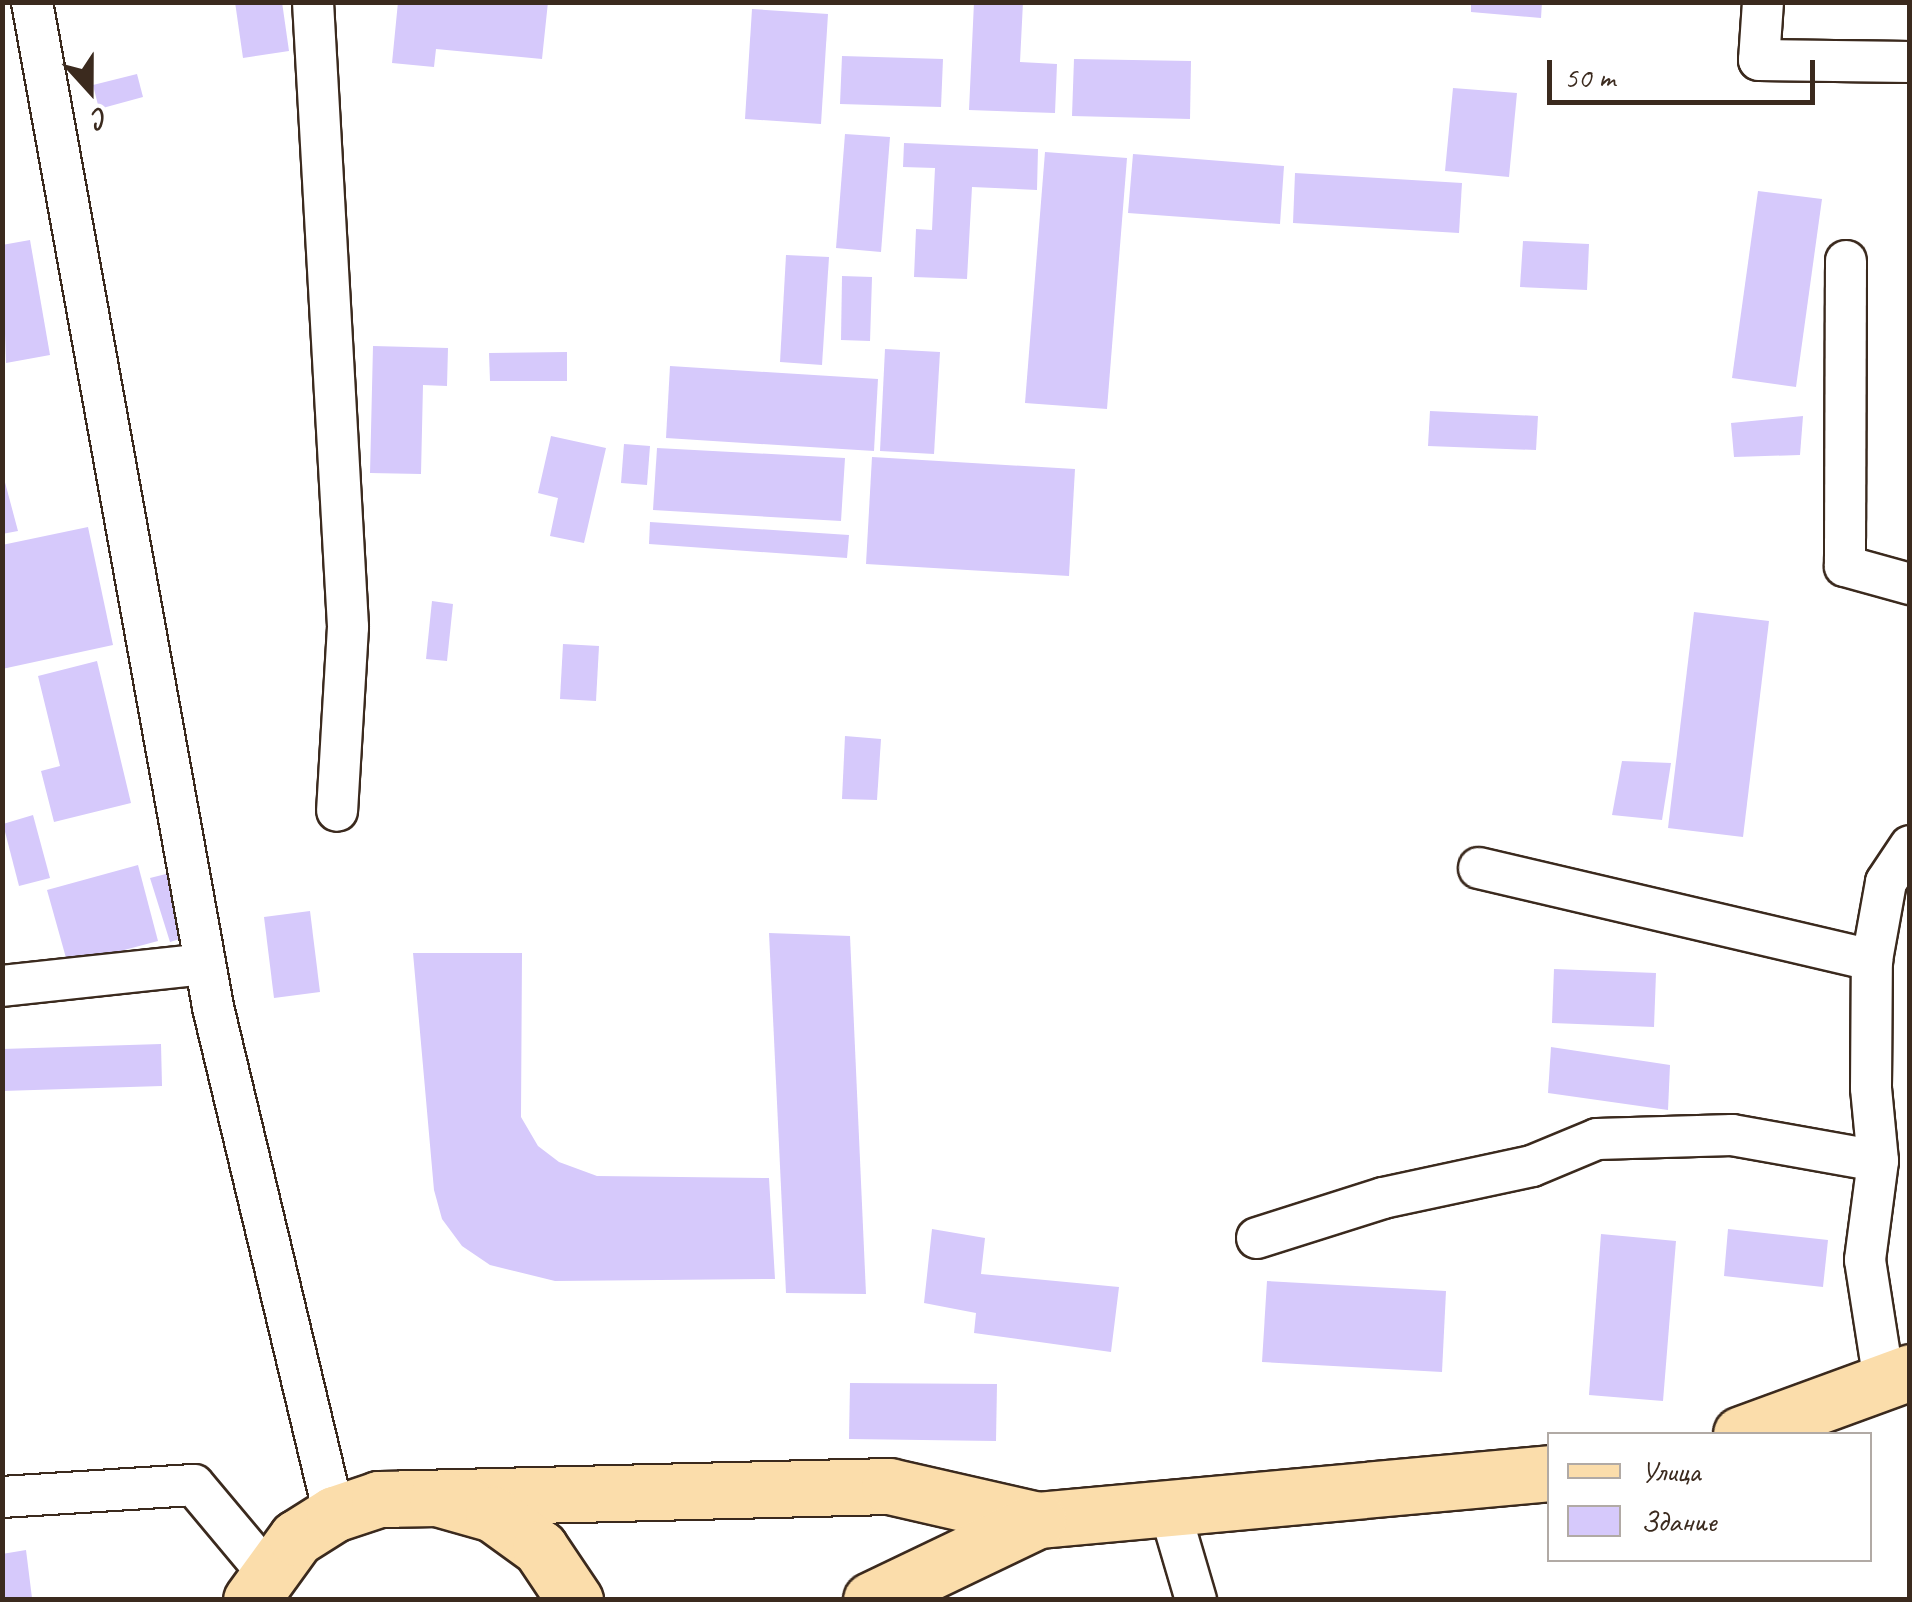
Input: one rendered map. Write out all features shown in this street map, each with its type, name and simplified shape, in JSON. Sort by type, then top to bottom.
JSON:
[{"type":"main road","points":[[1746,1432],[1897,1376]]},
{"type":"main road","points":[[356,1506],[889,1486],[1038,1520],[1547,1472]]},
{"type":"main road","points":[[258,1585],[296,1538],[356,1506],[437,1498],[492,1514],[540,1548],[574,1600]]},
{"type":"main road","points":[[871,1600],[1038,1520]]},
{"type":"street","points":[[32,2],[205,964],[356,1506]]},
{"type":"street","points":[[313,2],[348,627],[337,810]]},
{"type":"street","points":[[1762,2],[1759,60],[1910,62]]},
{"type":"street","points":[[1846,261],[1846,566],[1910,584]]},
{"type":"street","points":[[1897,1376],[1865,1260],[1878,1161],[1871,1088],[1872,960],[1886,882],[1910,846]]},
{"type":"street","points":[[1479,868],[1872,960]]},
{"type":"street","points":[[2,986],[205,964]]},
{"type":"street","points":[[1257,1238],[1382,1198],[1532,1166],[1597,1139],[1732,1135],[1878,1161]]},
{"type":"street","points":[[2,1498],[194,1485],[258,1585]]},
{"type":"street","points":[[1169,1508],[1196,1600]]},
{"type":"building","points":[[235,2],[282,2],[289,51],[243,58]]},
{"type":"building","points":[[398,2],[548,2],[542,59],[436,49],[434,67],[392,63]]},
{"type":"building","points":[[974,2],[1023,2],[1020,62],[1057,64],[1055,113],[969,110]]},
{"type":"building","points":[[1471,2],[1542,2],[1541,18],[1471,12]]},
{"type":"building","points":[[752,9],[828,14],[821,124],[745,119]]},
{"type":"building","points":[[842,56],[943,59],[941,107],[840,104]]},
{"type":"building","points":[[1074,59],[1191,61],[1190,119],[1072,116]]},
{"type":"building","points":[[137,74],[143,97],[99,109],[93,85]]},
{"type":"building","points":[[1453,88],[1517,93],[1509,177],[1445,171]]},
{"type":"building","points":[[845,134],[890,137],[881,252],[836,248]]},
{"type":"building","points":[[904,143],[1038,149],[1037,190],[972,187],[967,279],[914,277],[916,229],[932,230],[935,168],[903,167]]},
{"type":"building","points":[[1045,152],[1127,158],[1107,409],[1025,403]]},
{"type":"building","points":[[1133,154],[1284,166],[1280,224],[1128,213]]},
{"type":"building","points":[[1295,173],[1462,183],[1459,233],[1293,223]]},
{"type":"building","points":[[1758,191],[1822,199],[1796,387],[1732,378]]},
{"type":"building","points":[[30,240],[50,355],[6,363],[2,245]]},
{"type":"building","points":[[1523,241],[1589,244],[1587,290],[1520,287]]},
{"type":"building","points":[[786,255],[829,257],[822,365],[780,362]]},
{"type":"building","points":[[842,276],[872,277],[870,341],[841,340]]},
{"type":"building","points":[[373,346],[448,348],[447,386],[423,385],[421,474],[370,473]]},
{"type":"building","points":[[885,349],[940,352],[934,454],[880,451]]},
{"type":"building","points":[[567,352],[567,381],[490,381],[489,353]]},
{"type":"building","points":[[670,366],[878,379],[874,451],[666,438]]},
{"type":"building","points":[[1430,411],[1538,416],[1536,450],[1428,446]]},
{"type":"building","points":[[1803,416],[1800,455],[1734,457],[1731,423]]},
{"type":"building","points":[[551,436],[606,448],[584,543],[550,536],[558,498],[538,493]]},
{"type":"building","points":[[624,444],[650,446],[647,485],[621,483]]},
{"type":"building","points":[[657,448],[845,458],[841,521],[653,510]]},
{"type":"building","points":[[872,457],[1075,469],[1069,576],[866,564]]},
{"type":"building","points":[[2,471],[18,531],[2,534]]},
{"type":"building","points":[[650,522],[849,535],[847,558],[649,544]]},
{"type":"building","points":[[88,527],[113,645],[2,669],[2,545]]},
{"type":"building","points":[[432,601],[453,604],[447,661],[426,659]]},
{"type":"building","points":[[1694,612],[1769,621],[1743,837],[1668,828]]},
{"type":"building","points":[[563,644],[599,646],[596,701],[560,699]]},
{"type":"building","points":[[97,661],[131,803],[54,822],[41,771],[60,766],[38,676]]},
{"type":"building","points":[[845,736],[881,739],[877,800],[842,799]]},
{"type":"building","points":[[1622,761],[1671,763],[1662,820],[1612,815]]},
{"type":"building","points":[[33,815],[50,878],[19,886],[3,824]]},
{"type":"building","points":[[138,865],[158,941],[68,965],[47,890]]},
{"type":"building","points":[[170,873],[189,936],[170,942],[150,878]]},
{"type":"building","points":[[310,911],[320,992],[274,998],[264,917]]},
{"type":"building","points":[[769,933],[850,936],[866,1294],[786,1293]]},
{"type":"building","points":[[413,953],[522,953],[521,1117],[538,1146],[559,1162],[597,1176],[769,1178],[775,1279],[555,1281],[490,1265],[462,1246],[442,1219],[434,1190]]},
{"type":"building","points":[[1554,969],[1656,973],[1654,1027],[1552,1023]]},
{"type":"building","points":[[161,1044],[162,1086],[2,1091],[2,1049]]},
{"type":"building","points":[[1551,1047],[1670,1065],[1668,1110],[1548,1093]]},
{"type":"building","points":[[932,1229],[985,1238],[981,1274],[1119,1287],[1111,1352],[974,1333],[976,1313],[924,1303]]},
{"type":"building","points":[[1728,1229],[1828,1240],[1823,1287],[1724,1276]]},
{"type":"building","points":[[1601,1234],[1676,1241],[1663,1401],[1589,1395]]},
{"type":"building","points":[[1267,1281],[1446,1291],[1442,1372],[1262,1362]]},
{"type":"building","points":[[850,1383],[997,1384],[996,1441],[849,1439]]},
{"type":"building","points":[[26,1550],[32,1598],[2,1600],[2,1554]]}]
